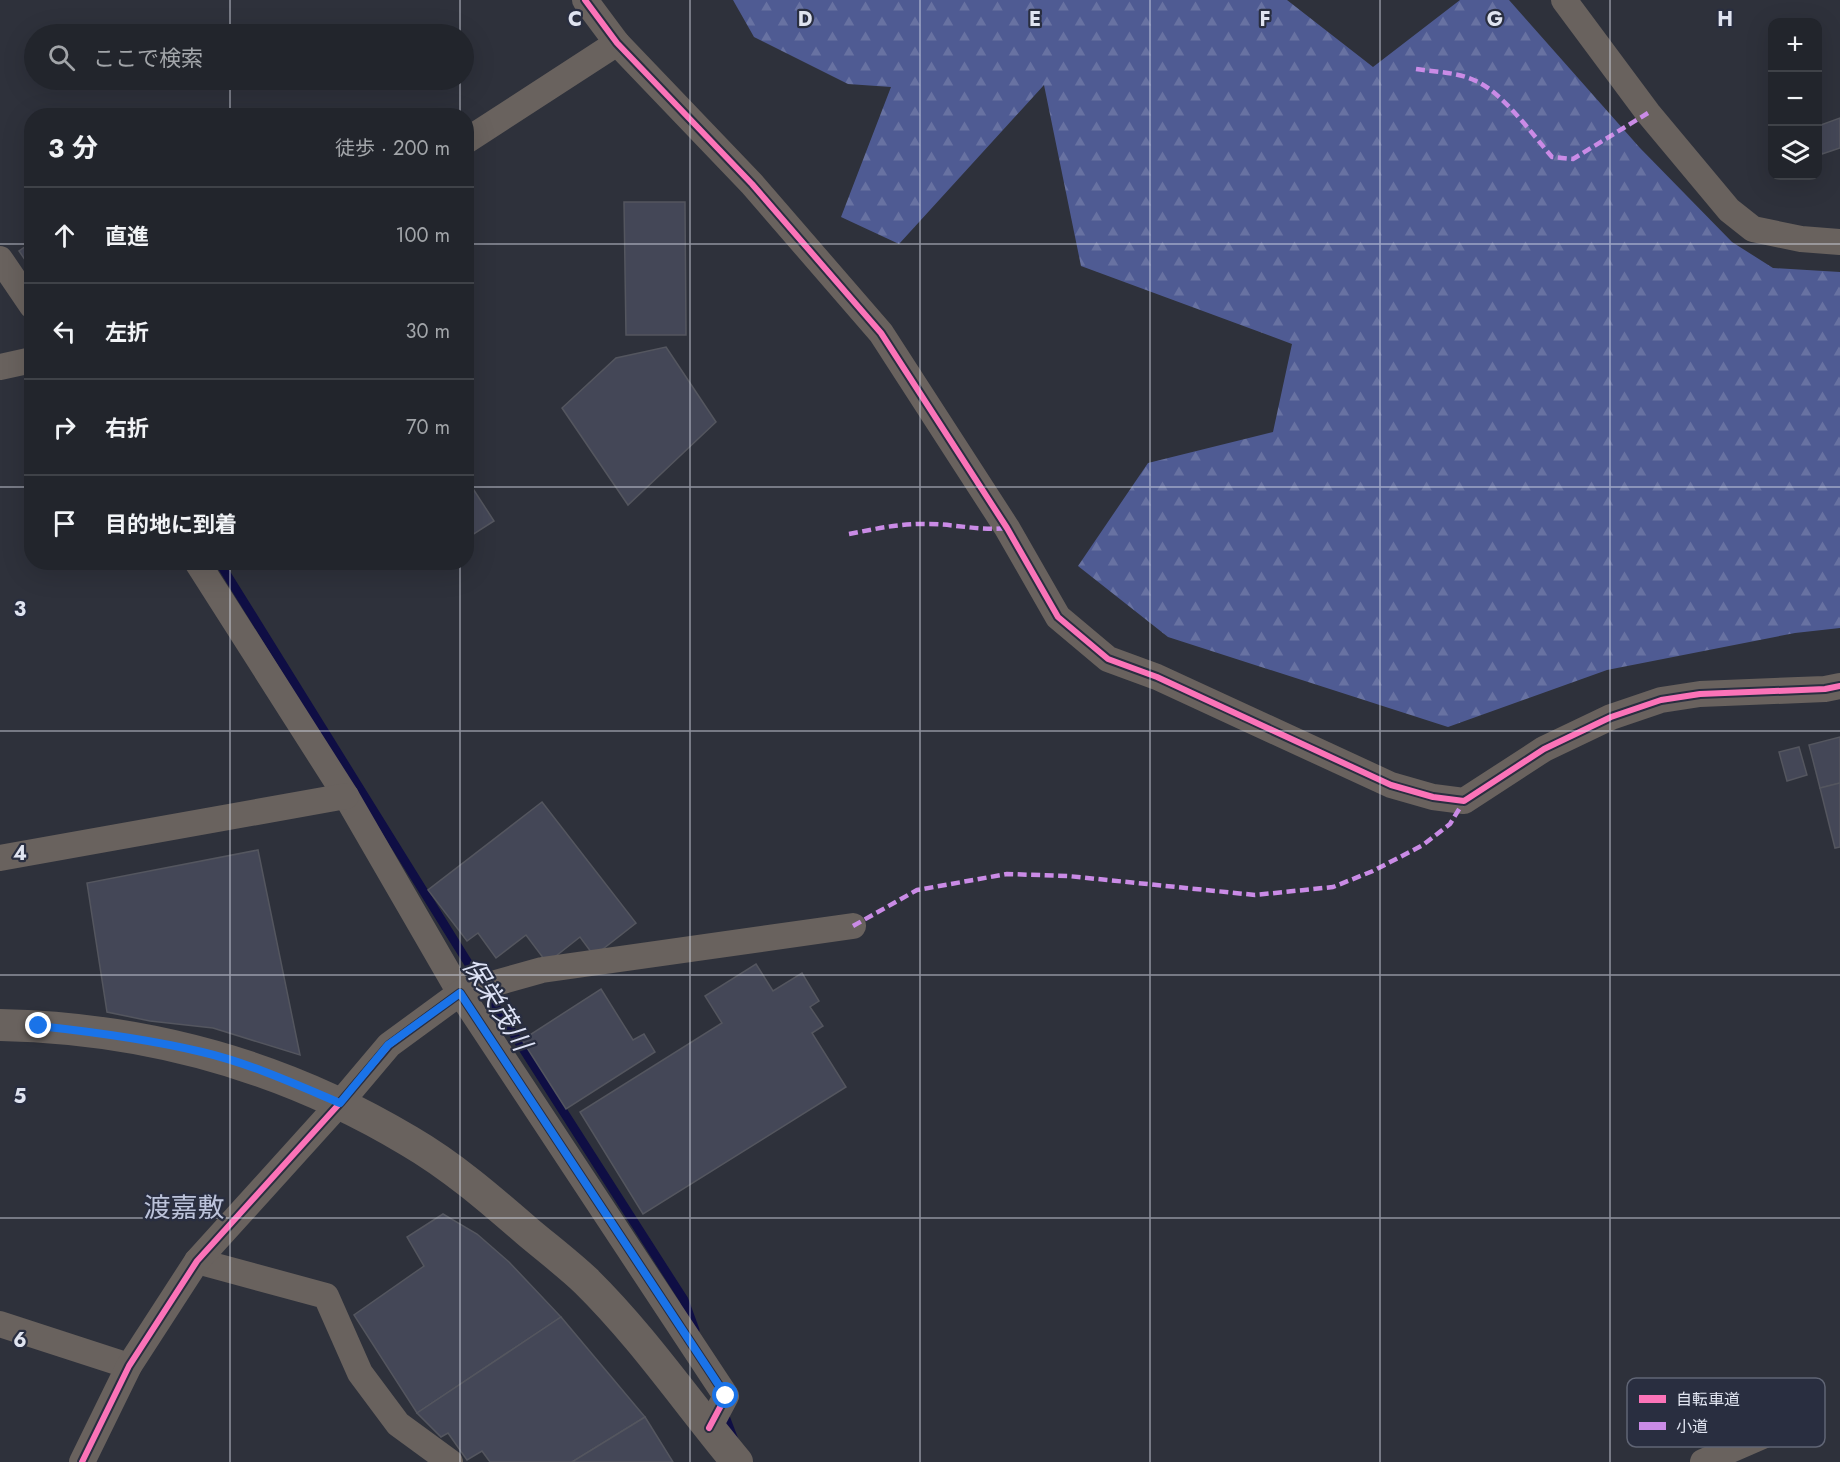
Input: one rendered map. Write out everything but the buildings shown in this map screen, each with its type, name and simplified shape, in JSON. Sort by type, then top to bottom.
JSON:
[{"type":"street","points":[[585,0],[617,44],[752,184],[881,333],[1007,528],[1058,617],[1108,659],[1157,677],[1391,785],[1433,797],[1464,801],[1544,749],[1611,717],[1661,700],[1700,694],[1825,689],[1840,686]]},
{"type":"street","points":[[1564,0],[1648,113],[1729,210],[1753,229],[1801,239],[1840,242]]},
{"type":"street","points":[[474,136],[617,44]]},
{"type":"street","points":[[0,259],[24,294]]},
{"type":"street","points":[[0,367],[24,362]]},
{"type":"street","points":[[202,570],[346,796],[460,993],[726,1396],[709,1428]]},
{"type":"street","points":[[0,858],[346,796]]},
{"type":"street","points":[[82,1462],[129,1366],[197,1261],[340,1103],[388,1045],[460,993],[542,970],[853,926]]},
{"type":"street","points":[[0,1025],[39,1026],[116,1034],[204,1052],[281,1078],[340,1103],[410,1142],[477,1189],[586,1281],[644,1345],[737,1462]]},
{"type":"street","points":[[197,1261],[326,1296],[360,1373],[398,1424],[450,1462]]},
{"type":"street","points":[[0,1324],[129,1366]]},
{"type":"street","points":[[1703,1462],[1737,1447]]},
{"type":"green space","points":[[733,0],[1287,0],[1373,67],[1460,0],[1509,0],[1640,148],[1732,242],[1773,268],[1840,272],[1840,628],[1795,633],[1607,670],[1448,727],[1168,637],[1078,566],[1148,463],[1273,432],[1292,344],[1081,266],[1044,85],[899,244],[841,217],[891,87],[848,84],[754,37]]},
{"type":"waterway","name":"保栄茂川","points":[[224,570],[465,958],[684,1300],[695,1330]]},
{"type":"waterway","name":"保栄茂川","points":[[723,1411],[734,1440]]},
{"type":"marked path","points":[[1416,69],[1461,76],[1486,87],[1517,115],[1552,157],[1573,159],[1648,113]]},
{"type":"marked path","points":[[849,534],[918,524],[986,529],[1007,528]]},
{"type":"marked path","points":[[853,926],[917,890],[1007,874],[1068,876],[1255,895],[1333,887],[1373,871],[1423,845],[1450,824],[1464,801]]},
{"type":"cycle path","points":[[585,0],[617,43],[752,184],[881,333],[1007,528],[1058,617],[1108,659],[1157,677],[1391,785],[1433,797],[1464,801],[1544,749],[1611,717],[1661,700],[1700,694],[1825,689],[1840,686]]},
{"type":"cycle path","points":[[82,1462],[129,1366],[197,1261],[340,1103],[389,1045],[460,993],[726,1396],[709,1428]]},
{"type":"district","name":"渡嘉敷","points":[[184,1207]]},
{"type":"route","points":[[39,1026],[116,1034],[204,1052],[281,1078],[340,1103],[388,1045],[460,993],[726,1396]]}]
